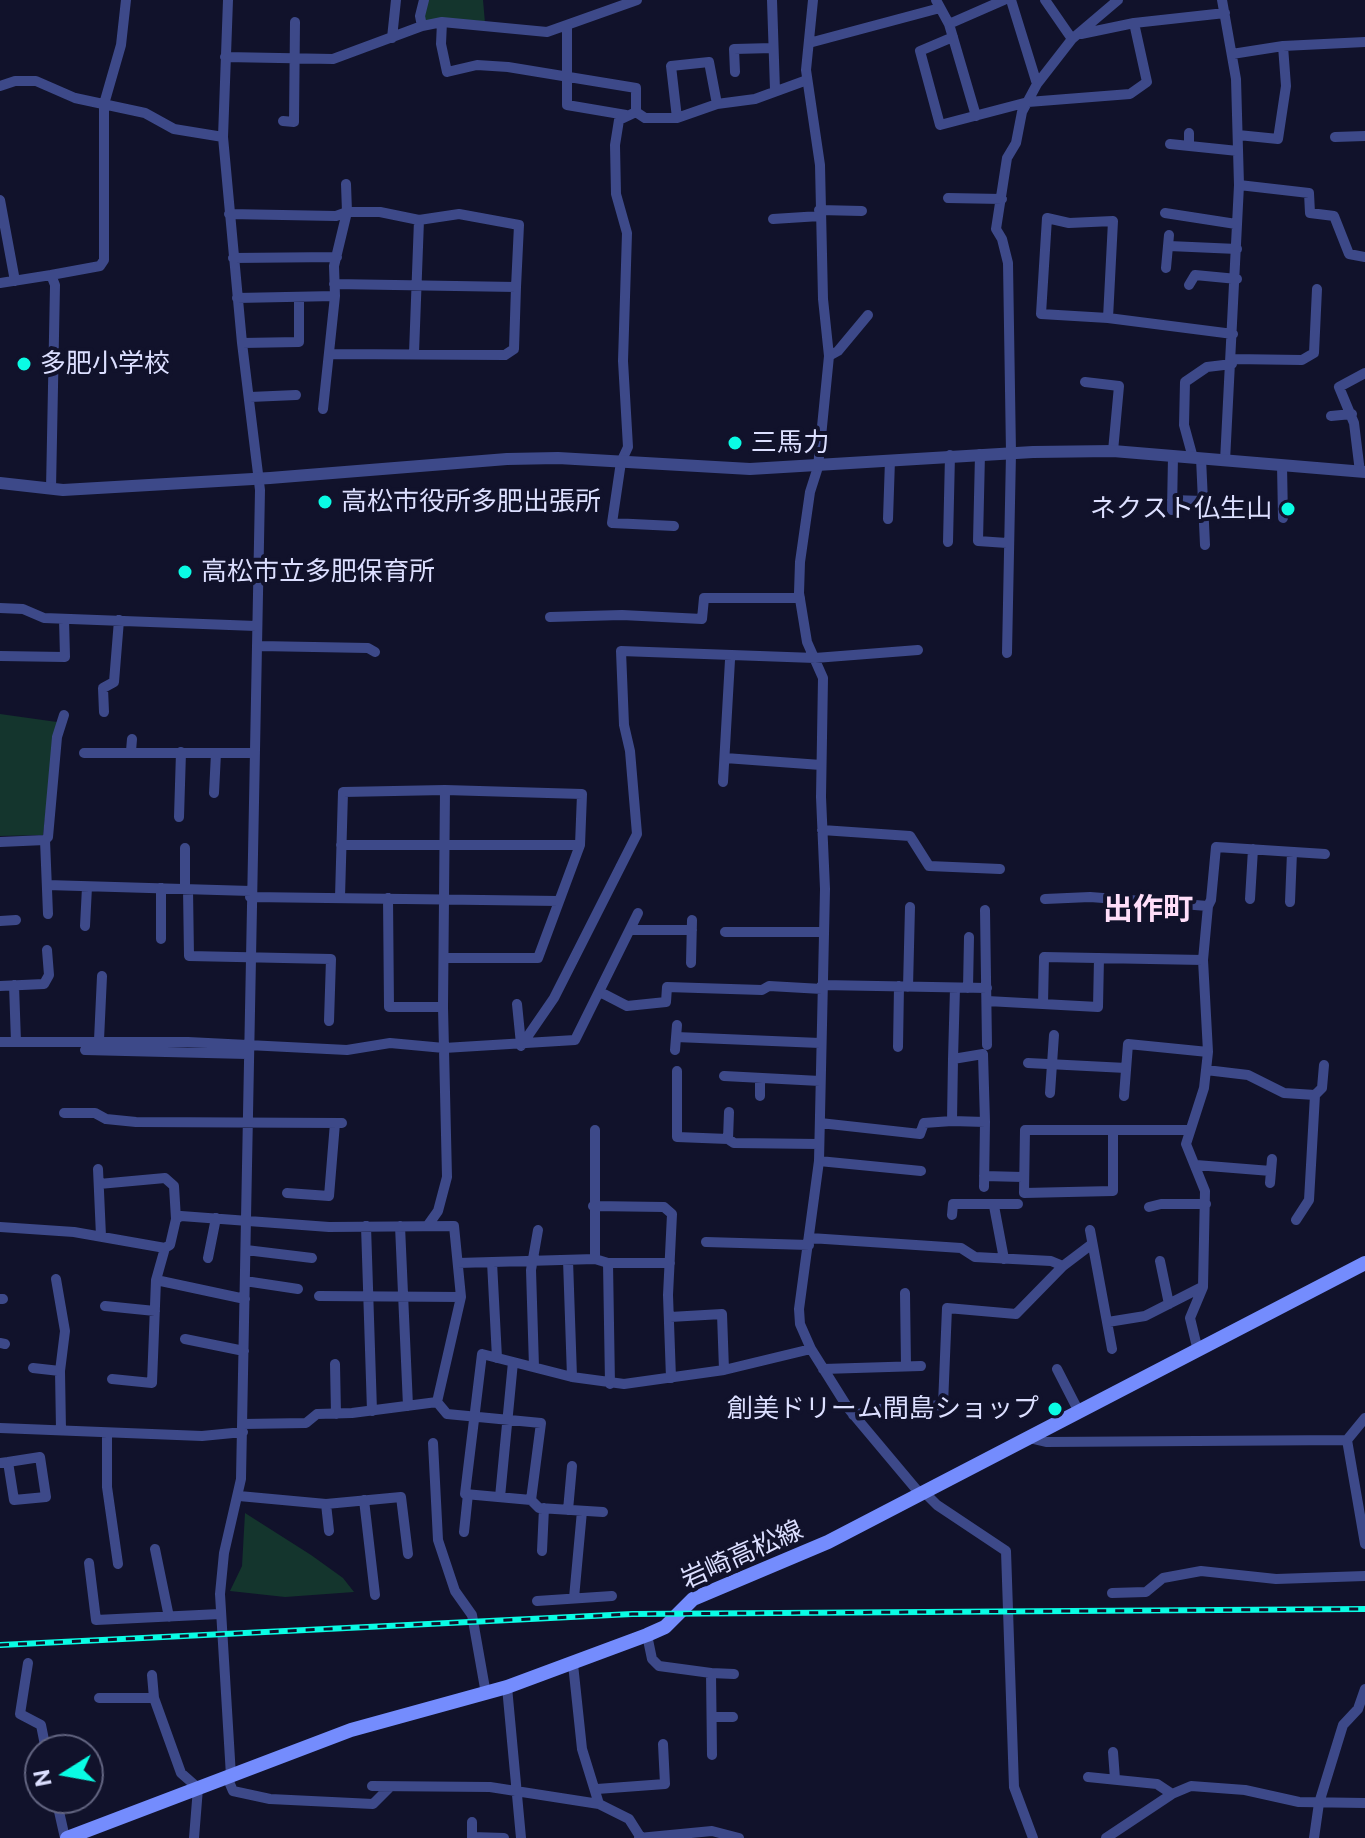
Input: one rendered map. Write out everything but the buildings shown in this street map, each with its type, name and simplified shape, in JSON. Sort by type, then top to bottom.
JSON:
[{"type":"main road","name":"岩崎高松線","points":[[66,1838],[365,1725],[486,1694],[647,1635],[665,1627],[693,1599],[815,1548],[923,1494],[1365,1263]]},
{"type":"street","points":[[0,283],[100,266],[104,260],[101,242],[106,161],[104,104],[121,45],[126,0]]},
{"type":"street","points":[[228,0],[223,137],[237,298],[259,479],[256,626],[259,646],[250,894],[243,1428],[239,1496],[224,1553],[220,1614],[229,1776],[233,1791],[270,1799],[373,1804],[389,1788]]},
{"type":"street","points":[[392,38],[396,0]]},
{"type":"street","points":[[422,26],[420,16],[424,0]]},
{"type":"street","points":[[225,57],[296,61],[333,59],[422,26],[442,22],[547,32],[637,0]]},
{"type":"street","points":[[772,0],[775,90]]},
{"type":"street","points":[[813,0],[807,80],[820,165],[829,356],[818,467],[810,492],[800,562],[800,598],[807,642],[823,678],[824,932],[819,1161],[799,1309],[800,1324],[811,1349],[853,1415],[923,1494],[1006,1551],[1014,1787],[1033,1838]]},
{"type":"street","points":[[1011,0],[1037,84]]},
{"type":"street","points":[[1045,0],[1072,39]]},
{"type":"street","points":[[1007,653],[1011,453],[1008,263],[996,229],[1007,158],[1016,143],[1028,102],[1037,84],[1072,39],[1118,0]]},
{"type":"street","points":[[1222,0],[1232,54],[1239,185],[1237,279],[1225,461]]},
{"type":"street","points":[[949,24],[999,1]]},
{"type":"street","points":[[809,43],[938,4],[949,24],[976,116]]},
{"type":"street","points":[[1072,39],[1089,31],[1134,23],[1225,13]]},
{"type":"street","points":[[283,121],[294,122],[295,22]]},
{"type":"street","points":[[442,22],[441,44],[447,72],[477,65],[636,88],[631,114]]},
{"type":"street","points":[[953,37],[920,51],[940,125],[1028,102],[1130,94],[1147,82],[1134,23]]},
{"type":"street","points":[[567,27],[567,105],[645,118],[677,118],[717,104],[755,99],[807,80]]},
{"type":"street","points":[[1232,54],[1283,46],[1365,42]]},
{"type":"street","points":[[1238,135],[1278,139],[1286,86],[1283,46]]},
{"type":"street","points":[[735,72],[734,49],[773,48]]},
{"type":"street","points":[[677,118],[671,66],[709,62],[717,104]]},
{"type":"street","points":[[0,86],[15,81],[36,81],[75,98],[145,113],[174,129],[223,137]]},
{"type":"street","points":[[631,114],[619,120],[615,145],[616,194],[627,233],[623,361],[628,447],[621,462],[612,523],[674,526]]},
{"type":"street","points":[[1189,133],[1189,145]]},
{"type":"street","points":[[1335,137],[1365,136]]},
{"type":"street","points":[[1170,144],[1238,151]]},
{"type":"street","points":[[323,409],[331,354],[337,257],[347,212],[346,184]]},
{"type":"street","points":[[1239,185],[1308,188],[1309,219],[1334,216],[1349,254],[1365,257]]},
{"type":"street","points":[[948,198],[1002,199]]},
{"type":"street","points":[[0,200],[15,281]]},
{"type":"street","points":[[773,219],[862,211]]},
{"type":"street","points":[[229,214],[336,216],[347,212],[380,212],[419,220],[459,214],[519,225],[514,349],[505,355],[331,354]]},
{"type":"street","points":[[1165,213],[1236,224]]},
{"type":"street","points":[[1108,318],[1113,221],[1069,223],[1047,218],[1041,314],[1108,318],[1233,334]]},
{"type":"street","points":[[414,353],[419,220]]},
{"type":"street","points":[[1166,268],[1169,240],[1237,249]]},
{"type":"street","points":[[233,258],[337,257]]},
{"type":"street","points":[[51,275],[55,285],[51,489]]},
{"type":"street","points":[[1189,285],[1195,275],[1237,279]]},
{"type":"street","points":[[334,284],[516,287]]},
{"type":"street","points":[[1205,545],[1197,458],[1184,425],[1185,382],[1207,367],[1232,362],[1302,360],[1314,353],[1317,289]]},
{"type":"street","points":[[237,298],[335,296]]},
{"type":"street","points":[[242,343],[299,342],[299,297]]},
{"type":"street","points":[[829,356],[838,351],[868,315]]},
{"type":"street","points":[[0,483],[51,489],[259,479],[507,459],[750,469],[818,467],[950,455],[1113,451],[1362,472],[1352,414],[1339,387],[1365,373]]},
{"type":"street","points":[[1085,382],[1119,386],[1113,451]]},
{"type":"street","points":[[250,397],[296,395]]},
{"type":"street","points":[[1331,416],[1352,414]]},
{"type":"street","points":[[980,454],[978,541],[1007,543]]},
{"type":"street","points":[[948,542],[950,455]]},
{"type":"street","points":[[1173,456],[1172,505],[1203,501]]},
{"type":"street","points":[[888,519],[890,460]]},
{"type":"street","points":[[1282,465],[1283,518]]},
{"type":"street","points":[[550,617],[622,615],[702,619],[704,598],[800,598]]},
{"type":"street","points":[[0,608],[16,608],[44,618],[256,626]]},
{"type":"street","points":[[0,656],[65,657],[64,619]]},
{"type":"street","points":[[104,712],[103,688],[114,682],[119,620]]},
{"type":"street","points":[[259,646],[368,648],[375,652]]},
{"type":"street","points":[[521,1046],[554,998],[637,834],[630,751],[624,725],[621,651],[815,658],[918,650]]},
{"type":"street","points":[[723,782],[730,660]]},
{"type":"street","points":[[48,914],[45,840],[49,832],[57,737],[64,715]]},
{"type":"street","points":[[131,751],[132,739]]},
{"type":"street","points":[[179,817],[181,752]]},
{"type":"street","points":[[84,753],[255,753]]},
{"type":"street","points":[[214,793],[216,753]]},
{"type":"street","points":[[725,758],[821,765]]},
{"type":"street","points":[[340,897],[343,792],[445,790],[582,794],[580,845],[538,958],[444,958]]},
{"type":"street","points":[[428,1225],[438,1211],[447,1177],[443,1007],[445,790]]},
{"type":"street","points":[[822,830],[910,836],[929,866],[1000,869]]},
{"type":"street","points":[[0,842],[45,840]]},
{"type":"street","points":[[341,845],[580,845]]},
{"type":"street","points":[[1198,1351],[1190,1318],[1203,1287],[1206,1204],[1196,1165],[1186,1149],[1189,1130],[1204,1088],[1208,1052],[1203,960],[1216,847],[1325,854]]},
{"type":"street","points":[[185,848],[189,956],[331,959],[329,1021]]},
{"type":"street","points":[[1250,899],[1253,849]]},
{"type":"street","points":[[1290,902],[1292,852]]},
{"type":"street","points":[[47,885],[340,897],[559,901]]},
{"type":"street","points":[[85,926],[87,887]]},
{"type":"street","points":[[161,888],[161,939]]},
{"type":"street","points":[[1045,899],[1090,897],[1208,906]]},
{"type":"street","points":[[388,898],[389,1007],[443,1007]]},
{"type":"street","points":[[898,1047],[910,907]]},
{"type":"street","points":[[985,910],[987,1045]]},
{"type":"street","points":[[85,1050],[347,1050],[390,1043],[444,1048],[521,1046],[575,1040],[638,913]]},
{"type":"street","points":[[0,921],[16,920]]},
{"type":"street","points":[[630,930],[692,925],[691,963]]},
{"type":"street","points":[[725,932],[824,932]]},
{"type":"street","points":[[968,988],[969,937]]},
{"type":"street","points":[[0,986],[44,984],[49,975],[47,950]]},
{"type":"street","points":[[1043,1004],[1044,957],[1203,960]]},
{"type":"street","points":[[987,1001],[1098,1007],[1099,958]]},
{"type":"street","points":[[99,1040],[102,976]]},
{"type":"street","points":[[14,985],[16,1042]]},
{"type":"street","points":[[600,992],[627,1006],[666,1002],[667,987],[762,990],[769,986],[987,988]]},
{"type":"street","points":[[952,1121],[955,988]]},
{"type":"street","points":[[517,1004],[521,1046]]},
{"type":"street","points":[[675,1050],[677,1025]]},
{"type":"street","points":[[1050,1093],[1054,1035]]},
{"type":"street","points":[[676,1037],[820,1043]]},
{"type":"street","points":[[0,1042],[99,1040],[247,1050]]},
{"type":"street","points":[[1124,1096],[1128,1044],[1208,1052]]},
{"type":"street","points":[[953,1059],[983,1054],[984,1182],[1023,1177]]},
{"type":"street","points":[[1028,1063],[1126,1068]]},
{"type":"street","points":[[1296,1220],[1309,1200],[1315,1095],[1322,1088],[1324,1065]]},
{"type":"street","points":[[1206,1070],[1248,1075],[1284,1093],[1315,1095]]},
{"type":"street","points":[[677,1071],[677,1137],[728,1139],[734,1143],[819,1144]]},
{"type":"street","points":[[724,1076],[820,1081]]},
{"type":"street","points":[[760,1078],[760,1096]]},
{"type":"street","points":[[728,1139],[729,1112]]},
{"type":"street","points":[[64,1113],[95,1113],[106,1119],[136,1122],[338,1123],[329,1196],[287,1193]]},
{"type":"street","points":[[820,1123],[920,1134],[924,1123],[985,1122]]},
{"type":"street","points":[[595,1130],[595,1259]]},
{"type":"street","points":[[1113,1130],[1113,1191],[1024,1193],[1025,1130],[1113,1130],[1189,1130]]},
{"type":"street","points":[[1196,1165],[1271,1177],[1272,1159]]},
{"type":"street","points":[[819,1161],[921,1171]]},
{"type":"street","points":[[98,1169],[101,1236]]},
{"type":"street","points":[[99,1184],[165,1178],[174,1186],[176,1219],[156,1280],[152,1383],[112,1379]]},
{"type":"street","points":[[952,1215],[953,1204],[1018,1204]]},
{"type":"street","points":[[1149,1207],[1206,1204]]},
{"type":"street","points":[[593,1206],[664,1207],[672,1214],[671,1378]]},
{"type":"street","points":[[994,1206],[1004,1259]]},
{"type":"street","points":[[176,1219],[181,1216],[366,1226],[454,1226],[461,1297],[437,1402]]},
{"type":"street","points":[[208,1258],[216,1218]]},
{"type":"street","points":[[366,1226],[372,1411]]},
{"type":"street","points":[[400,1226],[408,1406]]},
{"type":"street","points":[[0,1227],[101,1236],[165,1248]]},
{"type":"street","points":[[534,1367],[533,1261],[538,1230]]},
{"type":"street","points":[[1090,1230],[1112,1349]]},
{"type":"street","points":[[706,1242],[809,1242],[961,1248],[975,1257],[1051,1261],[1063,1266]]},
{"type":"street","points":[[853,1415],[879,1409],[943,1405],[947,1308],[1016,1314],[1063,1266],[1092,1244]]},
{"type":"street","points":[[246,1250],[312,1258]]},
{"type":"street","points":[[458,1263],[595,1259],[608,1263],[670,1263]]},
{"type":"street","points":[[568,1260],[572,1377]]},
{"type":"street","points":[[1160,1261],[1169,1304]]},
{"type":"street","points":[[492,1262],[497,1358]]},
{"type":"street","points":[[608,1263],[610,1384]]},
{"type":"street","points":[[56,1279],[65,1331],[60,1371],[61,1430]]},
{"type":"street","points":[[156,1280],[245,1299]]},
{"type":"street","points":[[245,1281],[298,1289]]},
{"type":"street","points":[[1108,1322],[1145,1316],[1203,1287]]},
{"type":"street","points":[[905,1293],[906,1366]]},
{"type":"street","points":[[319,1296],[461,1297]]},
{"type":"street","points":[[105,1306],[155,1311]]},
{"type":"street","points":[[670,1317],[722,1314],[724,1370]]},
{"type":"street","points":[[185,1339],[244,1351]]},
{"type":"street","points":[[603,1512],[544,1508],[531,1500],[465,1494],[472,1416],[482,1354],[610,1384],[724,1370],[811,1349]]},
{"type":"street","points":[[500,1497],[513,1362]]},
{"type":"street","points":[[335,1364],[336,1414]]},
{"type":"street","points":[[823,1369],[921,1366]]},
{"type":"street","points":[[33,1368],[60,1371]]},
{"type":"street","points":[[1057,1369],[1079,1412]]},
{"type":"street","points":[[0,1428],[202,1436],[243,1428],[306,1423],[317,1414],[372,1411],[437,1402]]},
{"type":"street","points":[[437,1402],[447,1414],[541,1423],[531,1500]]},
{"type":"street","points":[[1365,1418],[1347,1440],[1365,1544]]},
{"type":"street","points":[[107,1434],[107,1487],[118,1564]]},
{"type":"street","points":[[1029,1437],[1046,1442],[1347,1440]]},
{"type":"street","points":[[433,1443],[438,1540],[455,1591],[472,1615],[486,1694]]},
{"type":"street","points":[[40,1457],[46,1497],[14,1500],[4,1462],[40,1457]]},
{"type":"street","points":[[568,1510],[572,1466]]},
{"type":"street","points":[[464,1532],[468,1494]]},
{"type":"street","points":[[239,1496],[326,1504],[401,1497],[408,1554]]},
{"type":"street","points":[[364,1500],[375,1595]]},
{"type":"street","points":[[326,1504],[329,1531]]},
{"type":"street","points":[[542,1551],[544,1508]]},
{"type":"street","points":[[574,1598],[582,1511]]},
{"type":"street","points":[[155,1549],[169,1617]]},
{"type":"street","points":[[89,1563],[96,1620],[220,1614]]},
{"type":"street","points":[[1112,1593],[1146,1592],[1163,1578],[1201,1571],[1276,1579],[1365,1576]]},
{"type":"street","points":[[537,1601],[612,1596]]},
{"type":"street","points":[[647,1635],[652,1659],[659,1666],[734,1674]]},
{"type":"street","points":[[28,1663],[20,1714],[41,1725],[43,1734]]},
{"type":"street","points":[[573,1664],[582,1749],[597,1789],[599,1804]]},
{"type":"street","points":[[711,1673],[712,1755]]},
{"type":"street","points":[[152,1675],[154,1698],[181,1773],[198,1788],[194,1838]]},
{"type":"street","points":[[507,1687],[521,1838]]},
{"type":"street","points":[[1314,1838],[1319,1803],[1343,1725],[1362,1711],[1365,1689]]},
{"type":"street","points":[[99,1698],[154,1698]]},
{"type":"street","points":[[712,1717],[733,1717]]},
{"type":"street","points":[[597,1789],[665,1784],[663,1744]]},
{"type":"street","points":[[1113,1752],[1115,1779]]},
{"type":"street","points":[[1088,1777],[1157,1784],[1172,1794]]},
{"type":"street","points":[[1106,1838],[1172,1794],[1191,1786],[1210,1785],[1319,1803],[1365,1803]]},
{"type":"street","points":[[372,1786],[490,1787],[519,1791],[599,1804],[629,1819],[640,1838],[712,1831],[739,1838]]},
{"type":"street","points":[[60,1814],[66,1838]]},
{"type":"street","points":[[472,1822],[472,1837],[504,1838]]},
{"type":"green space","points":[[427,0],[483,0],[485,23],[424,21]]},
{"type":"green space","points":[[0,714],[57,722],[43,835],[0,836]]},
{"type":"green space","points":[[245,1513],[343,1578],[354,1592],[285,1597],[230,1591],[242,1566]]},
{"type":"railway","points":[[0,1645],[632,1614],[1365,1609]]},
{"type":"place","name":"多肥小学校","points":[[24,364]]},
{"type":"place","name":"三馬力","points":[[735,443]]},
{"type":"place","name":"高松市役所多肥出張所","points":[[325,502]]},
{"type":"place","name":"ネクスト仏生山","points":[[1288,509]]},
{"type":"place","name":"高松市立多肥保育所","points":[[185,572]]},
{"type":"place","name":"創美ドリーム間島ショップ","points":[[1055,1409]]},
{"type":"district","name":"出作町","points":[[1148,910]]}]
